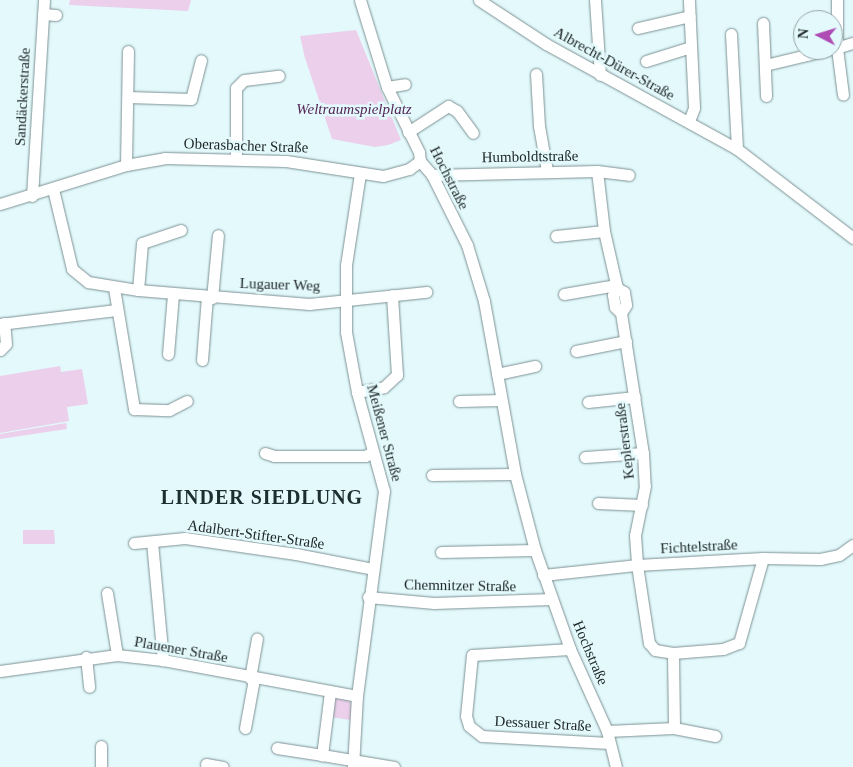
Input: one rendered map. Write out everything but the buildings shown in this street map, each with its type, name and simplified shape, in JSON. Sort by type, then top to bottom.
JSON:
[{"type":"street","name":"Sandäckerstraße","points":[[32,196],[45,42],[44,0]]},
{"type":"street","name":"Hochstraße","points":[[360,0],[388,87],[420,161],[432,175],[467,246],[484,301],[515,474],[543,575],[570,649],[607,731],[616,767]]},
{"type":"street","name":"Albrecht-Dürer-Straße","points":[[479,0],[546,44],[737,150],[853,238]]},
{"type":"street","points":[[595,0],[600,75]]},
{"type":"street","points":[[689,122],[694,108],[690,0]]},
{"type":"street","points":[[43,14],[56,15]]},
{"type":"street","points":[[638,28],[690,16]]},
{"type":"street","points":[[763,22],[766,96]]},
{"type":"street","points":[[731,34],[737,150]]},
{"type":"street","points":[[646,60],[691,47]]},
{"type":"street","points":[[126,166],[128,51]]},
{"type":"street","points":[[765,65],[793,58]]},
{"type":"street","points":[[128,97],[192,99],[201,60]]},
{"type":"street","points":[[835,60],[843,95]]},
{"type":"street","points":[[536,74],[547,171]]},
{"type":"street","points":[[236,159],[236,88],[244,80],[279,76]]},
{"type":"street","points":[[388,87],[405,84]]},
{"type":"street","points":[[408,132],[448,106],[457,110],[473,133]]},
{"type":"street","name":"Oberasbacher Straße","points":[[0,204],[32,196],[126,166],[164,158],[236,159],[303,163],[360,174],[390,176],[409,170],[420,161]]},
{"type":"street","name":"Humboldtstraße","points":[[432,175],[547,171],[597,171],[629,175]]},
{"type":"street","name":"Keplerstraße","points":[[597,171],[604,231],[617,286],[624,292],[626,305],[621,313],[643,453],[642,505],[635,535],[637,565],[649,642],[655,650],[674,653]]},
{"type":"street","name":"Meißener Straße","points":[[353,763],[357,696],[368,597],[384,491],[348,351],[345,300],[349,243],[360,174]]},
{"type":"street","name":"Lugauer Weg","points":[[52,189],[72,269],[88,282],[114,288],[211,298],[309,304],[426,292]]},
{"type":"street","points":[[138,290],[142,243],[181,230]]},
{"type":"street","points":[[556,236],[604,231]]},
{"type":"street","points":[[202,360],[218,235]]},
{"type":"street","points":[[564,294],[617,286]]},
{"type":"street","points":[[114,288],[116,310],[134,409],[169,410],[187,400]]},
{"type":"street","points":[[168,354],[173,294]]},
{"type":"street","points":[[357,392],[384,386],[397,376],[392,294]]},
{"type":"street","points":[[0,350],[6,344],[2,324],[116,310]]},
{"type":"street","points":[[576,351],[626,341]]},
{"type":"street","points":[[497,374],[536,366]]},
{"type":"street","points":[[588,402],[634,397]]},
{"type":"street","points":[[459,401],[501,400]]},
{"type":"street","points":[[265,453],[274,456],[365,456],[374,452]]},
{"type":"street","points":[[585,457],[643,453]]},
{"type":"street","points":[[432,475],[515,474]]},
{"type":"street","points":[[598,503],[642,505]]},
{"type":"street","name":"Adalbert-Stifter-Straße","points":[[134,543],[185,538],[296,554],[373,569]]},
{"type":"street","points":[[152,542],[163,660]]},
{"type":"street","name":"Fichtelstraße","points":[[543,575],[637,565],[763,558],[826,558],[853,545]]},
{"type":"street","points":[[441,552],[536,550]]},
{"type":"street","points":[[674,728],[674,653],[724,649],[739,643],[763,558]]},
{"type":"street","points":[[107,593],[117,655]]},
{"type":"street","name":"Chemnitzer Straße","points":[[368,597],[434,603],[552,600]]},
{"type":"street","points":[[245,728],[257,639]]},
{"type":"street","name":"Dessauer Straße","points":[[570,649],[472,655],[466,716],[469,726],[482,736],[609,743]]},
{"type":"street","name":"Plauener Straße","points":[[0,671],[86,657],[117,655],[163,660],[357,696]]},
{"type":"street","points":[[86,657],[89,687]]},
{"type":"street","points":[[322,755],[330,692]]},
{"type":"street","points":[[607,731],[674,728],[715,736]]},
{"type":"street","points":[[101,746],[102,767]]},
{"type":"street","points":[[277,748],[322,755],[353,763],[394,767]]},
{"type":"street","points":[[206,764],[223,767]]},
{"type":"green space","points":[[70,0],[191,0],[188,11],[69,5]]},
{"type":"green space","name":"Weltraumspielplatz","points":[[356,30],[401,140],[388,145],[375,147],[332,139],[305,58],[300,36]]},
{"type":"green space","points":[[60,366],[61,372],[82,369],[88,404],[67,407],[69,421],[0,433],[0,376]]},
{"type":"green space","points":[[66,423],[67,429],[0,439],[0,434]]},
{"type":"green space","points":[[23,530],[54,530],[55,544],[23,544]]},
{"type":"green space","points":[[333,698],[348,700],[353,705],[350,720],[331,717]]},
{"type":"district","name":"LINDER SIEDLUNG","points":[[262,497]]}]
